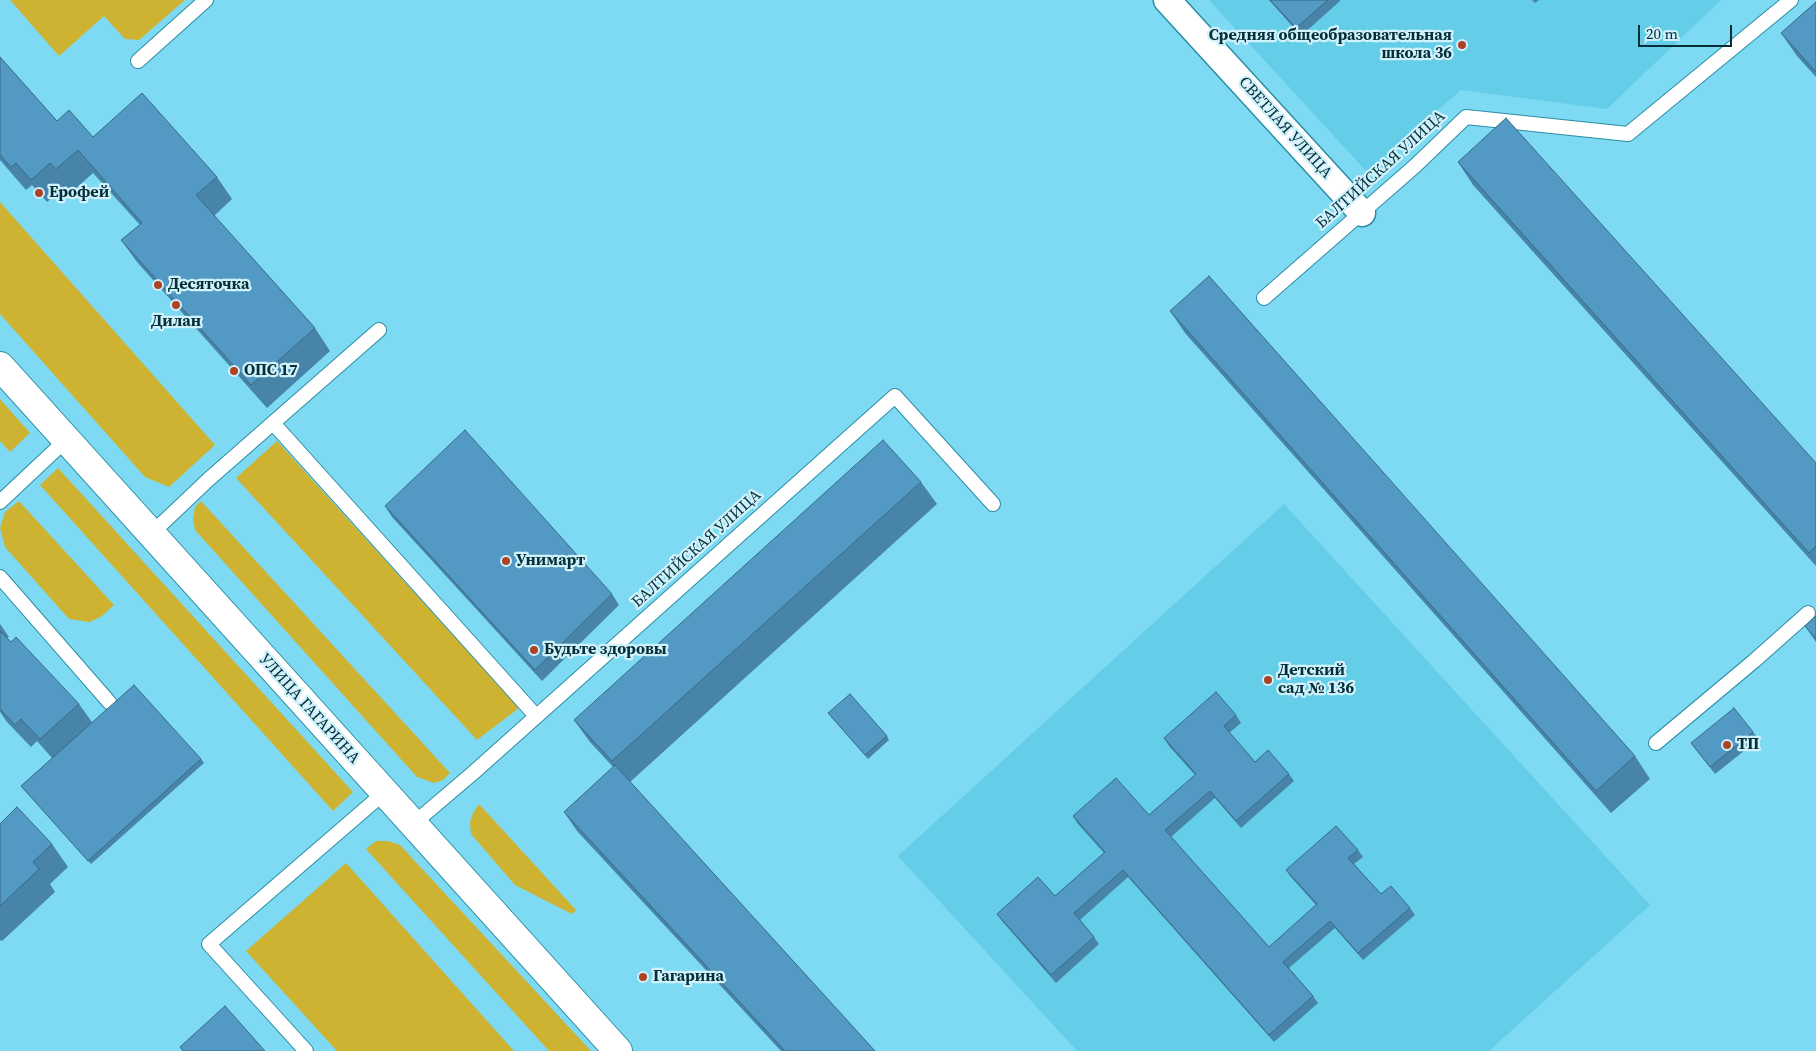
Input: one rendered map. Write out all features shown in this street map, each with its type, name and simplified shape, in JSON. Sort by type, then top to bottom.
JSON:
[{"type":"street","name":"СВЕТЛАЯ УЛИЦА","points":[[1167,0],[1362,213]]},
{"type":"street","name":"УЛИЦА ГАГАРИНА","points":[[0,366],[618,1051]]},
{"type":"lane","points":[[138,61],[206,0]]},
{"type":"lane","name":"БАЛТИЙСКАЯ УЛИЦА","points":[[1264,298],[1415,166],[1466,117],[1628,134],[1791,0]]},
{"type":"lane","points":[[151,534],[209,479],[379,330]]},
{"type":"lane","name":"БАЛТИЙСКАЯ УЛИЦА","points":[[413,824],[473,773],[895,396],[992,504]]},
{"type":"lane","points":[[273,423],[536,716]]},
{"type":"lane","points":[[0,502],[66,440]]},
{"type":"lane","points":[[0,577],[109,702]]},
{"type":"lane","points":[[1656,743],[1808,613]]},
{"type":"lane","points":[[306,1051],[209,944],[384,792]]},
{"type":"shaded area","points":[[10,0],[185,0],[139,40],[125,39],[104,16],[59,56]]},
{"type":"shaded area","name":"Средняя общеобразовательная школа 36","points":[[1209,0],[1721,0],[1607,109],[1461,90],[1367,172]]},
{"type":"shaded area","points":[[0,202],[215,445],[169,487],[145,477],[0,314]]},
{"type":"shaded area","points":[[0,399],[30,433],[10,452],[0,441]]},
{"type":"shaded area","points":[[277,441],[519,708],[477,740],[236,478]]},
{"type":"shaded area","points":[[58,468],[353,792],[333,811],[40,485]]},
{"type":"shaded area","points":[[19,501],[114,605],[102,616],[90,622],[69,619],[5,547],[0,528],[5,512]]},
{"type":"shaded area","points":[[201,501],[450,773],[443,780],[434,783],[417,777],[195,530],[193,519],[195,507]]},
{"type":"shaded area","name":"Детский сад № 136","points":[[1284,504],[1650,905],[1489,1051],[1077,1051],[898,856]]},
{"type":"shaded area","points":[[479,804],[576,910],[572,914],[515,885],[471,834],[470,822]]},
{"type":"shaded area","points":[[376,841],[388,841],[400,845],[591,1051],[549,1051],[366,849]]},
{"type":"shaded area","points":[[346,863],[514,1051],[337,1051],[246,951]]},
{"type":"building","points":[[1270,0],[1328,0],[1296,28]]},
{"type":"building","points":[[1816,2],[1816,72],[1781,33]]},
{"type":"building","points":[[0,57],[57,121],[69,110],[93,137],[142,93],[217,177],[196,195],[315,328],[251,385],[121,240],[142,223],[78,150],[56,169],[50,163],[31,180],[16,163],[11,167],[0,155]]},
{"type":"building","points":[[1506,118],[1816,463],[1816,546],[1809,553],[1458,162]]},
{"type":"building","points":[[1209,276],[1635,756],[1596,791],[1170,311]]},
{"type":"building","points":[[465,430],[612,594],[535,670],[385,506]]},
{"type":"building","points":[[883,440],[921,482],[612,761],[574,720]]},
{"type":"building","points":[[1816,616],[1816,639],[1805,626]]},
{"type":"building","points":[[0,631],[11,642],[16,637],[79,704],[40,739],[21,719],[15,725],[0,709]]},
{"type":"building","points":[[134,685],[201,759],[88,861],[21,786]]},
{"type":"building","name":"Детский сад № 136","points":[[1216,692],[1236,715],[1224,726],[1255,762],[1268,750],[1289,774],[1236,821],[1210,791],[1165,830],[1269,947],[1317,904],[1286,870],[1336,826],[1358,850],[1348,858],[1381,894],[1391,886],[1410,908],[1358,953],[1330,921],[1283,962],[1313,996],[1269,1035],[1123,870],[1074,913],[1094,937],[1051,975],[997,914],[1038,877],[1055,896],[1105,852],[1073,816],[1116,778],[1149,815],[1196,774],[1164,738]]},
{"type":"building","points":[[850,694],[887,736],[865,755],[828,713]]},
{"type":"building","name":"ТП","points":[[1734,708],[1753,732],[1710,767],[1691,743]]},
{"type":"building","points":[[615,765],[875,1051],[785,1051],[564,812]]},
{"type":"building","points":[[17,807],[52,844],[33,862],[39,869],[0,906],[0,824]]},
{"type":"building","points":[[225,1006],[265,1051],[183,1051],[180,1047]]},
{"type":"place","name":"Средняя общеобразовательная школа 36","points":[[1462,45]]},
{"type":"place","name":"Ерофей","points":[[39,193]]},
{"type":"place","name":"Десяточка","points":[[158,285]]},
{"type":"place","name":"Дилан","points":[[176,305]]},
{"type":"place","name":"ОПС 17","points":[[234,371]]},
{"type":"place","name":"Унимарт","points":[[506,561]]},
{"type":"place","name":"Будьте здоровы","points":[[534,650]]},
{"type":"place","name":"Детский сад № 136","points":[[1268,680]]},
{"type":"place","name":"ТП","points":[[1727,745]]},
{"type":"place","name":"Гагарина","points":[[643,977]]}]
